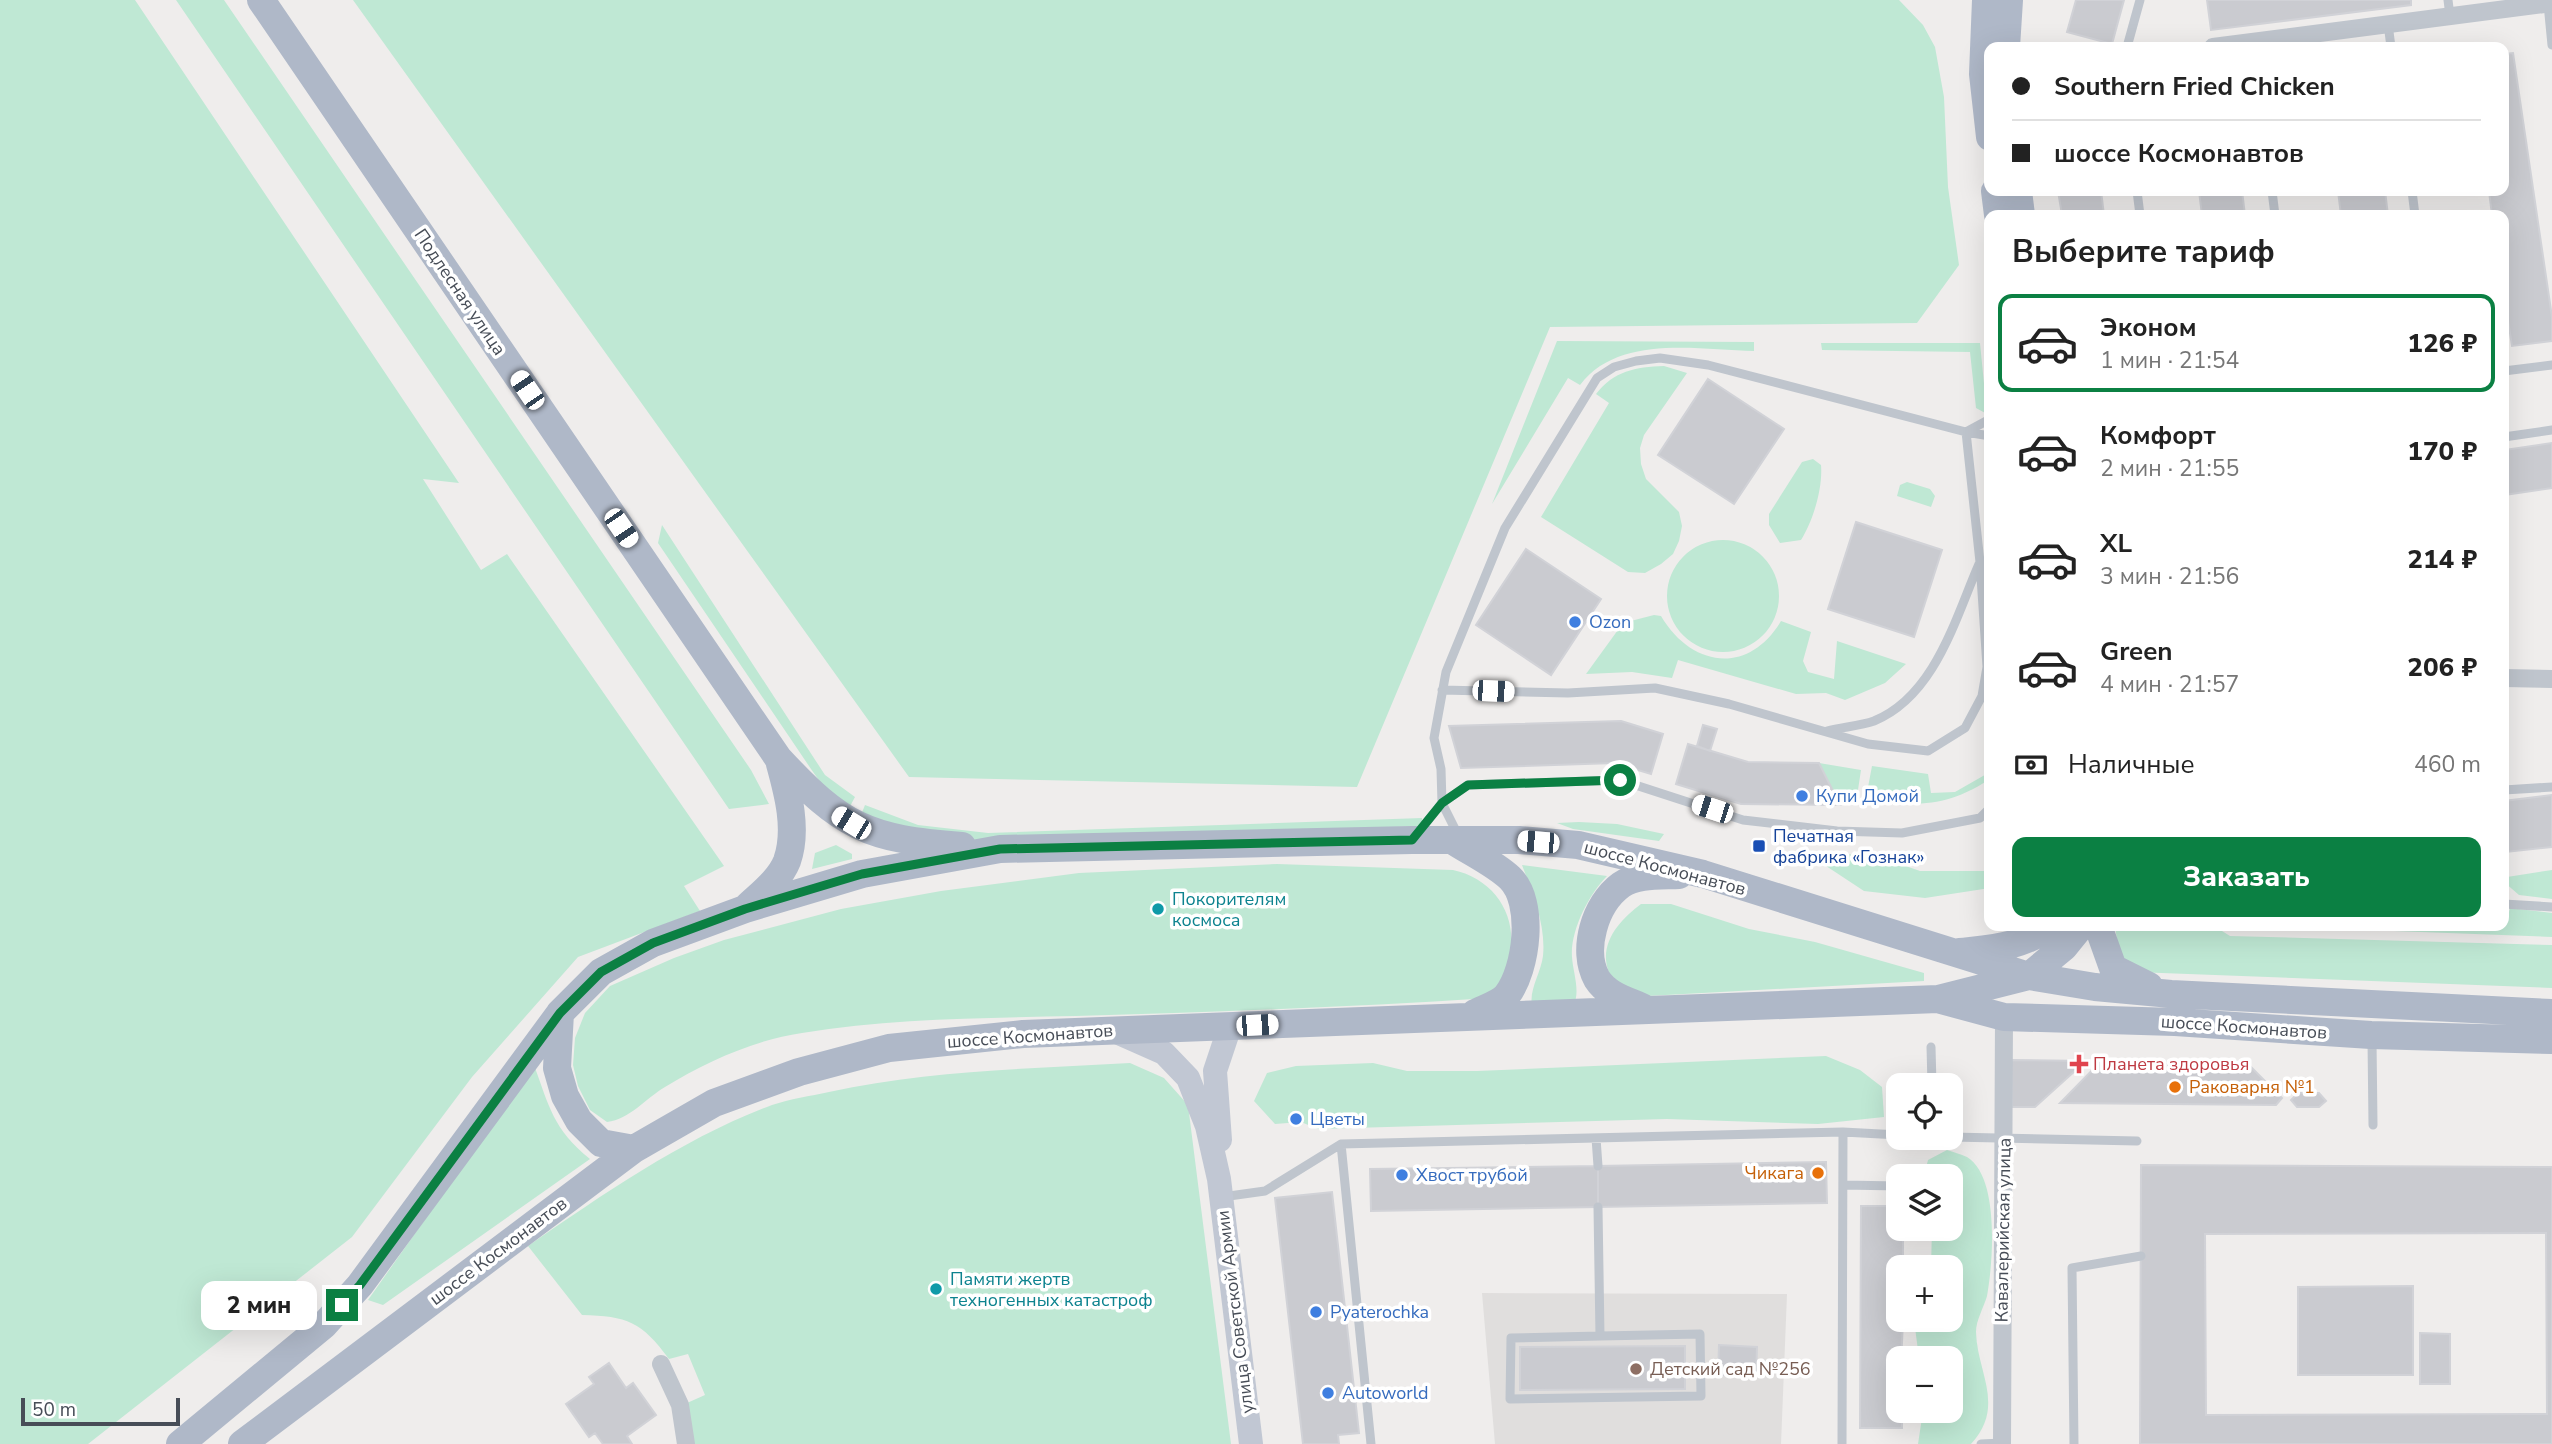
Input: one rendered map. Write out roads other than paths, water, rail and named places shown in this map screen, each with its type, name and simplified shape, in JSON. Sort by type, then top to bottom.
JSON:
[{"type":"main road","name":"Подлесная улица","points":[[261,0],[778,758]]},
{"type":"main road","points":[[1986,0],[1987,42]]},
{"type":"main road","points":[[2007,42],[2009,0]]},
{"type":"main road","points":[[778,758],[828,807],[869,832],[939,845],[1000,849]]},
{"type":"main road","points":[[745,909],[775,880],[787,860],[792,807],[778,758]]},
{"type":"main road","points":[[1456,840],[1512,880],[1524,911],[1527,937],[1518,977],[1506,997],[1473,1015]]},
{"type":"main road","name":"шоссе Космонавтов","points":[[180,1444],[324,1325],[360,1285],[560,1013],[601,972],[653,943],[745,909],[862,874],[1000,849],[1519,840],[1578,845],[1703,874],[2029,976],[2095,987],[2171,994],[2552,1013]]},
{"type":"main road","points":[[1650,1011],[1610,993],[1597,978],[1591,953],[1594,923],[1607,899],[1622,884],[1648,877],[1703,874]]},
{"type":"main road","points":[[1950,953],[2016,945],[2043,931]]},
{"type":"main road","points":[[2029,976],[2064,947],[2077,931]]},
{"type":"main road","points":[[2100,931],[2113,968],[2139,982],[2171,994]]},
{"type":"main road","name":"шоссе Космонавтов","points":[[242,1444],[634,1149],[714,1102],[799,1072],[889,1048],[1023,1034],[1938,999],[2029,976]]},
{"type":"main road","name":"шоссе Космонавтов","points":[[1938,999],[2004,1017],[2175,1022],[2371,1035],[2552,1040]]},
{"type":"main road","points":[[560,1013],[557,1068],[565,1096],[579,1121],[601,1143],[634,1149]]},
{"type":"street","points":[[2272,42],[2388,24],[2449,8],[2550,4]]},
{"type":"street","points":[[2509,678],[2552,680]]},
{"type":"street","name":"Кавалерийская улица","points":[[2001,1444],[2004,1017]]},
{"type":"street","name":"улица Советской Армии","points":[[1230,1026],[1215,1071],[1220,1188],[1251,1444]]},
{"type":"street","name":"улица Советской Армии","points":[[1112,1030],[1164,1053],[1188,1078],[1207,1126],[1220,1188]]},
{"type":"street","points":[[661,1364],[680,1405],[686,1444]]},
{"type":"lane","points":[[2128,42],[2140,0]]},
{"type":"lane","points":[[2550,4],[2552,45]]},
{"type":"lane","points":[[2388,24],[2391,42]]},
{"type":"lane","points":[[1456,840],[1442,803],[1441,769],[1434,738],[1446,672],[1505,528],[1597,379],[1614,367],[1660,358],[1708,365],[1984,435]]},
{"type":"lane","points":[[2509,370],[2552,365]]},
{"type":"lane","points":[[1966,432],[1984,422]]},
{"type":"lane","points":[[2509,436],[2552,429]]},
{"type":"lane","points":[[1966,432],[1984,622]]},
{"type":"lane","points":[[1825,731],[1874,721],[1914,692],[1943,649],[1980,562]]},
{"type":"lane","points":[[1443,690],[1568,693],[1655,688],[1729,704],[1868,744],[1928,751],[1965,728],[1982,695],[1984,684]]},
{"type":"lane","points":[[1412,840],[1442,803],[1468,785],[1620,780],[1743,820],[1837,831],[1902,833],[1980,818],[1984,814]]},
{"type":"lane","points":[[2509,790],[2552,786]]},
{"type":"lane","points":[[2509,904],[2552,907]]},
{"type":"lane","points":[[2371,1035],[2374,1125]]},
{"type":"lane","points":[[1931,1047],[1932,1073]]},
{"type":"lane","points":[[1220,1188],[1265,1191],[1341,1144],[1843,1132],[1886,1134]]},
{"type":"lane","points":[[1842,1444],[1843,1132]]},
{"type":"lane","points":[[1963,1137],[2137,1141]]},
{"type":"lane","points":[[1596,1138],[1598,1166]]},
{"type":"lane","points":[[1341,1144],[1371,1444]]},
{"type":"lane","points":[[1843,1185],[1886,1186]]},
{"type":"lane","points":[[1598,1207],[1600,1336]]},
{"type":"lane","points":[[2074,1444],[2072,1268],[2141,1256]]},
{"type":"lane","points":[[1700,1334],[1701,1396],[1510,1399],[1511,1338],[1600,1336],[1700,1334]]},
{"type":"lane","points":[[1981,1444],[2001,1444]]},
{"type":"place","name":"Ozon","points":[[1575,622]]},
{"type":"place","name":"Купи Домой","points":[[1802,796]]},
{"type":"place","name":"Печатная фабрика «Гознак»","points":[[1759,846]]},
{"type":"place","name":"Покорителям космоса","points":[[1158,909]]},
{"type":"place","name":"Планета здоровья","points":[[2079,1064]]},
{"type":"place","name":"Раковарня №1","points":[[2175,1087]]},
{"type":"place","name":"Цветы","points":[[1296,1119]]},
{"type":"place","name":"Чикага","points":[[1818,1173]]},
{"type":"place","name":"Хвост трубой","points":[[1402,1175]]},
{"type":"place","name":"Памяти жертв техногенных катастроф","points":[[936,1289]]},
{"type":"place","name":"Pyaterochka","points":[[1316,1312]]},
{"type":"place","name":"Детский сад №256","points":[[1636,1369]]},
{"type":"place","name":"Autoworld","points":[[1328,1393]]}]
